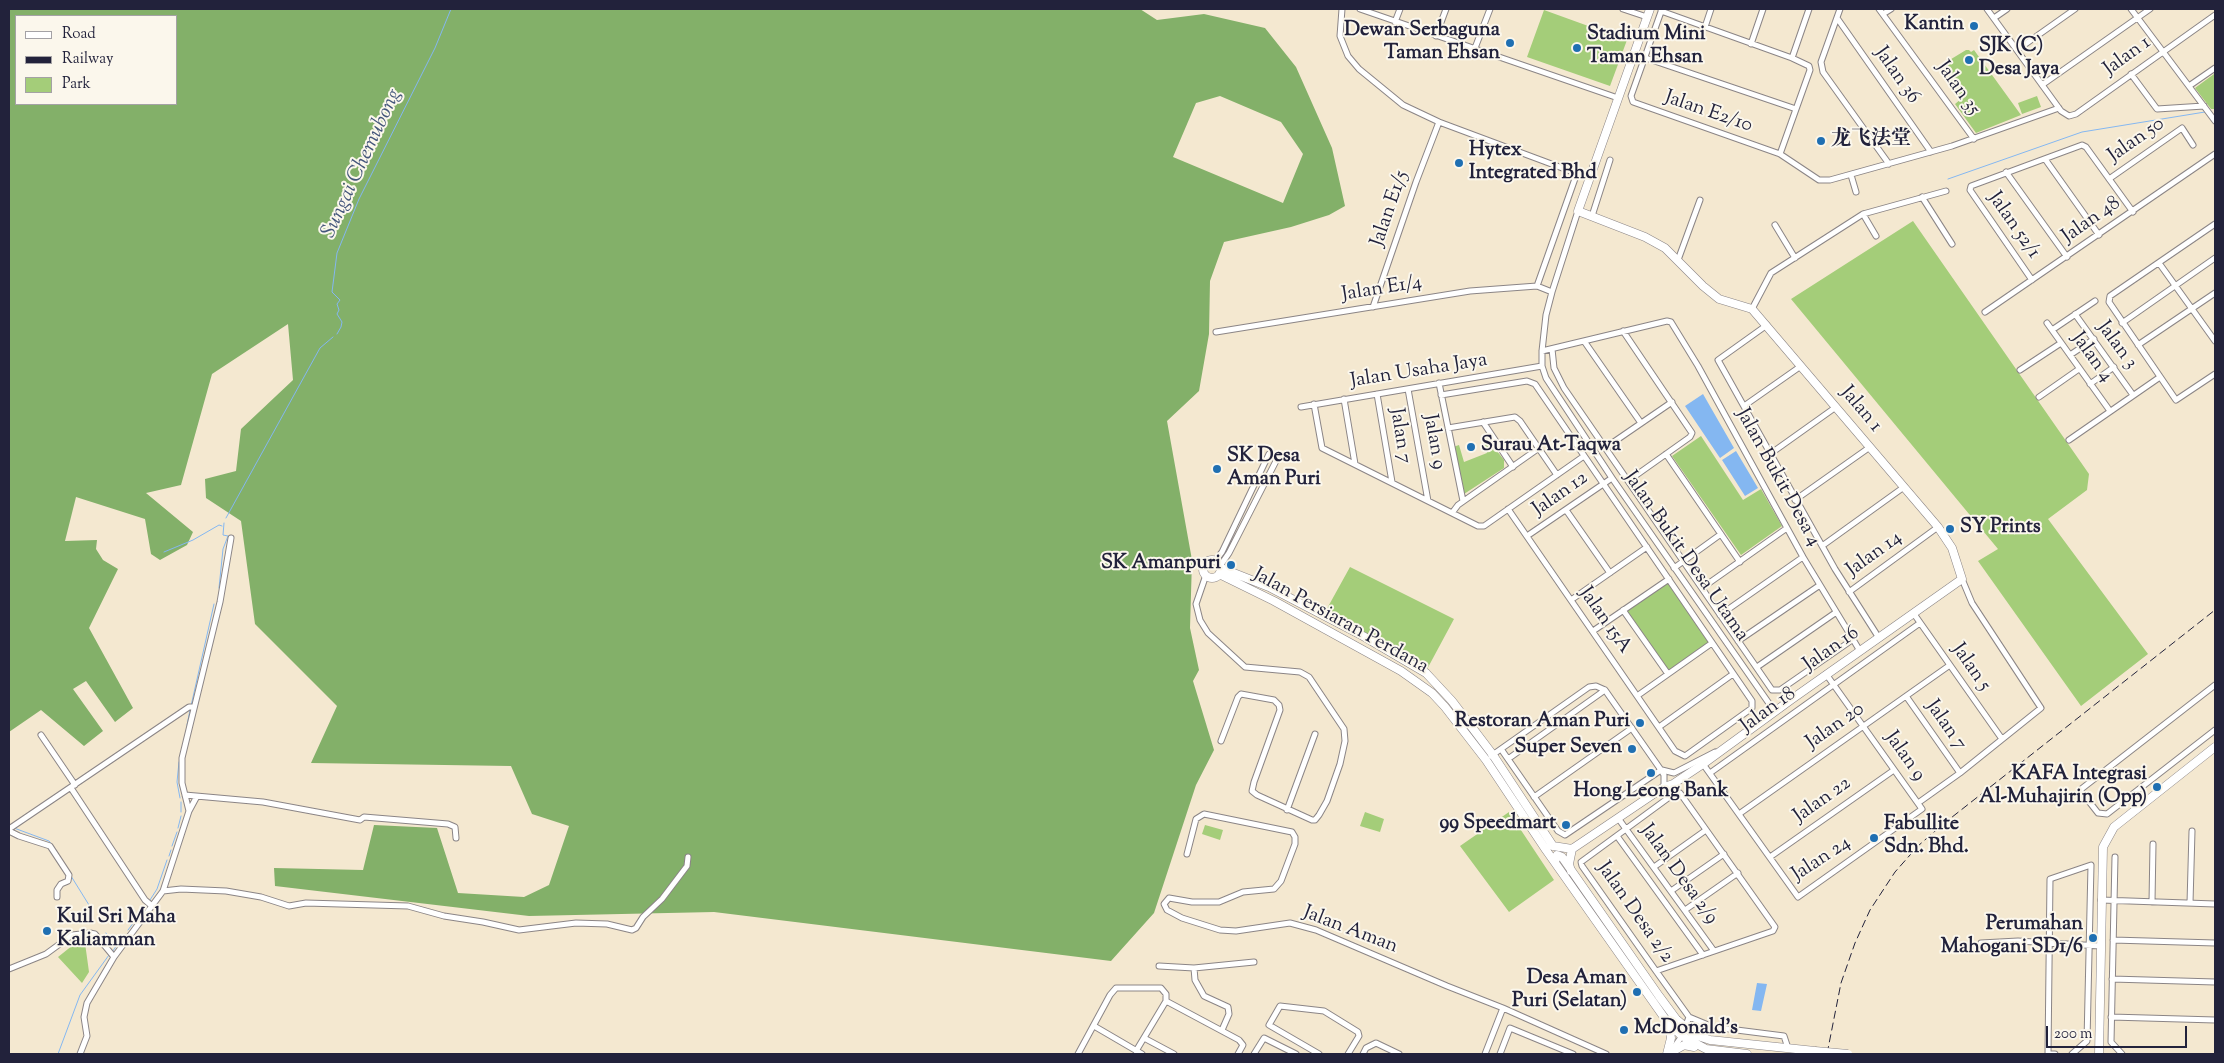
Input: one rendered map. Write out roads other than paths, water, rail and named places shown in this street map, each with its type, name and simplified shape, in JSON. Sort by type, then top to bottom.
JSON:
[{"type":"street","points":[[1342,9],[1340,36],[1352,61],[1403,105],[1439,122],[1590,178]]},
{"type":"street","points":[[1360,9],[1618,98]]},
{"type":"street","points":[[1395,22],[1400,9]]},
{"type":"street","points":[[1436,36],[1446,9]]},
{"type":"street","points":[[1475,48],[1490,9]]},
{"type":"street","points":[[1623,9],[1647,17]]},
{"type":"street","points":[[1542,366],[1542,351],[1552,292],[1578,211],[1650,9]]},
{"type":"street","points":[[1705,27],[1711,9]]},
{"type":"street","points":[[1751,44],[1763,9]]},
{"type":"street","points":[[1792,58],[1809,9]]},
{"type":"street","points":[[1840,9],[1821,62],[1824,72],[1889,164]]},
{"type":"street","points":[[1881,11],[1891,9]]},
{"type":"street","points":[[1987,9],[2059,108]]},
{"type":"street","points":[[1994,18],[2007,9]]},
{"type":"street","points":[[2017,50],[2075,9]]},
{"type":"street","points":[[2131,9],[2215,120]]},
{"type":"street","points":[[2042,85],[2150,9]]},
{"type":"street","points":[[1644,57],[1661,10],[1809,66],[1810,70],[1780,154]]},
{"type":"street","name":"Jalan 35","points":[[1881,11],[1974,139]]},
{"type":"street","name":"Jalan 1","points":[[2059,108],[2065,114],[2073,116],[2215,15]]},
{"type":"street","name":"Jalan 36","points":[[1837,18],[1931,152]]},
{"type":"street","points":[[1634,54],[1796,109]]},
{"type":"street","name":"Jalan E2/10","points":[[1644,57],[1631,96],[1636,104],[1780,154],[1819,180],[1830,180],[1851,175],[1931,152],[1974,139],[2059,108]]},
{"type":"street","points":[[2189,86],[2215,68]]},
{"type":"street","points":[[2132,74],[2157,109],[2205,107]]},
{"type":"street","name":"Jalan E1/5","points":[[1373,307],[1416,182],[1439,122]]},
{"type":"street","name":"Jalan 50","points":[[2109,179],[2182,128],[2193,145]]},
{"type":"street","points":[[2067,257],[2006,172],[2045,160],[2082,145],[2086,147],[2133,212]]},
{"type":"street","name":"Jalan 48","points":[[1985,312],[2215,154]]},
{"type":"street","points":[[1592,216],[1610,160]]},
{"type":"street","points":[[2045,160],[2099,235]]},
{"type":"street","name":"Jalan 52/1","points":[[2006,172],[1971,186],[1970,190],[2032,280]]},
{"type":"street","points":[[1537,286],[1577,173]]},
{"type":"street","points":[[1851,175],[1856,192]]},
{"type":"street","points":[[1752,309],[1770,273],[1863,214],[1946,191]]},
{"type":"street","points":[[1922,197],[1952,244]]},
{"type":"street","points":[[1678,260],[1700,200]]},
{"type":"street","name":"Jalan 1","points":[[1578,211],[1645,236],[1664,248],[1719,299],[1752,309],[1938,527],[1952,548],[1962,580],[1972,603],[2041,708],[2002,739]]},
{"type":"street","points":[[1863,214],[1876,236]]},
{"type":"street","points":[[2215,224],[2110,296],[2110,305],[2176,400],[2215,374]]},
{"type":"street","points":[[1775,225],[1794,258]]},
{"type":"street","points":[[2122,322],[2215,258]]},
{"type":"street","points":[[2159,263],[2215,341]]},
{"type":"street","name":"Jalan E1/4","points":[[1216,332],[1470,291],[1537,286],[1552,292]]},
{"type":"street","points":[[2138,345],[2215,293]]},
{"type":"street","points":[[2052,330],[2095,301]]},
{"type":"street","name":"Jalan 3","points":[[2075,314],[2133,395]]},
{"type":"street","name":"Jalan Bukit Desa 4","points":[[1623,332],[1667,321],[1671,322],[1698,366],[1803,557],[1860,651]]},
{"type":"street","name":"Jalan 4","points":[[2047,323],[2110,411]]},
{"type":"street","points":[[1767,325],[1718,360],[1849,592]]},
{"type":"street","points":[[1542,351],[1623,332],[1691,429],[1690,437],[1628,481]]},
{"type":"street","points":[[2070,355],[2094,339]]},
{"type":"street","points":[[1584,341],[1641,423]]},
{"type":"street","points":[[2020,370],[2061,343]]},
{"type":"street","name":"Jalan Bukit Desa Utama","points":[[1552,349],[1554,368],[1564,388],[1770,687],[1776,691],[1780,690],[1852,640]]},
{"type":"street","name":"Jalan Bukit Desa Utama","points":[[1542,366],[1551,387],[1612,478],[1775,712]]},
{"type":"street","name":"Jalan Usaha Jaya","points":[[1301,406],[1542,366]]},
{"type":"street","points":[[1744,406],[1801,366]]},
{"type":"street","points":[[2090,384],[2114,367]]},
{"type":"street","points":[[2039,397],[2079,368]]},
{"type":"street","points":[[2069,440],[2159,375]]},
{"type":"street","points":[[1442,395],[1527,381],[1535,384],[1734,674],[1659,727]]},
{"type":"street","points":[[1439,384],[1463,501]]},
{"type":"street","name":"Jalan 9","points":[[1408,389],[1428,501]]},
{"type":"street","name":"Jalan 7","points":[[1377,394],[1392,482]]},
{"type":"street","points":[[1344,400],[1355,464]]},
{"type":"street","points":[[1606,448],[1672,402]]},
{"type":"street","points":[[1314,404],[1321,446],[1324,449],[1478,526],[1484,526],[1584,456]]},
{"type":"street","points":[[1770,454],[1836,407]]},
{"type":"street","points":[[1448,428],[1516,418],[1557,475]]},
{"type":"street","points":[[1483,422],[1513,467]]},
{"type":"street","points":[[1796,500],[1870,447]]},
{"type":"street","points":[[1452,513],[1463,501],[1539,448]]},
{"type":"street","points":[[1268,454],[1274,454],[1277,458],[1276,461],[1229,554],[1211,578],[1203,570],[1209,560],[1219,567],[1222,552],[1268,454]]},
{"type":"street","points":[[1666,454],[1740,562]]},
{"type":"street","name":"Jalan 12","points":[[1527,536],[1612,478]]},
{"type":"street","points":[[1822,546],[1904,487]]},
{"type":"street","name":"Jalan 15A","points":[[1508,509],[1675,751],[1685,756],[1752,708],[1753,705],[1734,674]]},
{"type":"street","points":[[1566,510],[1610,573]]},
{"type":"street","name":"Jalan 14","points":[[1879,638],[1849,592],[1938,527]]},
{"type":"street","points":[[1702,588],[1787,528]]},
{"type":"street","points":[[1674,568],[1721,534]]},
{"type":"street","points":[[189,811],[182,782],[182,758],[192,707],[220,602],[230,538]]},
{"type":"street","points":[[1571,600],[1647,547]]},
{"type":"street","points":[[1720,615],[1803,557]]},
{"type":"street","name":"Jalan Persiaran Perdana","points":[[1219,567],[1269,587],[1363,636],[1426,674],[1452,701],[1549,848],[1555,862],[1668,1023],[1682,1036],[1706,1049]]},
{"type":"street","name":"Jalan Persiaran Perdana","points":[[1219,567],[1274,601],[1420,683],[1446,707],[1489,758]]},
{"type":"street","points":[[1206,575],[1196,604],[1200,620],[1208,633],[1246,667],[1300,672],[1308,677],[1344,729],[1345,740],[1340,764],[1327,801],[1315,820],[1287,810],[1256,795],[1252,791],[1280,710],[1279,705],[1274,700],[1241,694],[1238,697],[1221,741]]},
{"type":"street","points":[[1593,631],[1669,579]]},
{"type":"street","name":"Jalan 16","points":[[1572,850],[1664,787],[1673,784],[1703,764],[1826,674],[1962,580]]},
{"type":"street","points":[[1738,641],[1820,584]]},
{"type":"street","points":[[1623,610],[1668,674]]},
{"type":"street","points":[[1757,667],[1835,612]]},
{"type":"street","name":"Jalan 5","points":[[1914,614],[2002,739]]},
{"type":"street","name":"Jalan 18","points":[[1710,773],[1920,623]]},
{"type":"street","points":[[1637,696],[1712,643]]},
{"type":"street","name":"Jalan 20","points":[[1739,814],[1950,665]]},
{"type":"street","name":"Jalan 9","points":[[1826,674],[1922,809]]},
{"type":"street","points":[[2215,684],[2080,790],[2098,814],[2107,814],[2215,730]]},
{"type":"street","points":[[1489,758],[1589,687],[1596,686],[1604,690],[1661,770],[1664,776],[1664,787]]},
{"type":"street","points":[[1508,759],[1604,690]]},
{"type":"street","name":"Jalan 7","points":[[1906,696],[1960,773]]},
{"type":"street","points":[[57,897],[57,890],[61,884],[68,881],[69,875],[50,846],[19,836],[9,830],[192,707]]},
{"type":"street","points":[[1534,797],[1632,728]]},
{"type":"street","points":[[1287,810],[1315,734]]},
{"type":"street","points":[[41,735],[145,900],[152,906]]},
{"type":"street","points":[[1918,803],[1960,773],[2002,739]]},
{"type":"street","points":[[2099,1053],[2100,946],[2104,900],[2104,846],[2114,827],[2215,748]]},
{"type":"street","points":[[1502,749],[1558,831],[1565,835],[1661,770]]},
{"type":"street","name":"Jalan 16","points":[[1661,770],[1674,773],[1722,749]]},
{"type":"street","name":"Jalan 24","points":[[1703,764],[1798,897],[1922,809]]},
{"type":"street","name":"Jalan 22","points":[[1770,857],[1894,770]]},
{"type":"street","name":"Jalan Desa 2/2","points":[[1689,1017],[1581,862],[1675,793],[1680,793],[1706,830]]},
{"type":"street","points":[[185,796],[263,802],[360,820],[364,817],[448,824],[455,827],[456,838]]},
{"type":"street","points":[[80,1054],[87,1036],[84,1017],[87,1003],[114,956],[163,891],[189,811],[196,798]]},
{"type":"street","name":"Jalan Aman","points":[[1187,854],[1196,819],[1204,814],[1292,832],[1295,837],[1295,844],[1281,881],[1274,890],[1243,892],[1219,902],[1192,902],[1169,898],[1164,904],[1167,910],[1182,918],[1220,930],[1236,930],[1290,923],[1316,930],[1446,986],[1504,1008],[1606,1054]]},
{"type":"street","name":"Jalan Desa 2/9","points":[[1618,818],[1714,951]]},
{"type":"street","points":[[1654,867],[1706,830],[1775,927],[1773,930],[1656,971]]},
{"type":"street","points":[[2190,903],[2192,831]]},
{"type":"street","points":[[1617,836],[1702,955]]},
{"type":"street","points":[[2152,902],[2153,844]]},
{"type":"street","points":[[1549,848],[1572,850],[1571,871]]},
{"type":"street","points":[[1671,890],[1724,854]]},
{"type":"street","points":[[1555,862],[1557,855],[1562,857],[1648,982],[1685,1028],[1695,1035],[1710,1040],[1848,1054]]},
{"type":"street","points":[[163,891],[181,888],[226,891],[261,897],[289,906],[306,903],[408,906],[444,916],[519,930],[576,922],[607,924],[632,930],[662,899],[687,866],[688,857]]},
{"type":"street","points":[[2116,857],[2110,1042],[2122,1054]]},
{"type":"street","points":[[2055,1054],[2048,1054],[2051,943],[2050,879],[2091,865],[2087,1041],[2072,1054]]},
{"type":"street","points":[[1685,910],[1738,873]]},
{"type":"street","points":[[2104,900],[2215,904]]},
{"type":"street","points":[[9,969],[46,954],[72,935],[95,934],[114,956]]},
{"type":"street","points":[[2113,940],[2215,944]]},
{"type":"street","points":[[1981,943],[2018,941],[2100,946]]},
{"type":"street","points":[[1159,966],[1194,968],[1254,962]]},
{"type":"street","points":[[1194,968],[1195,980],[1204,996],[1228,1007],[1229,1014],[1222,1030]]},
{"type":"street","points":[[2112,979],[2215,982]]},
{"type":"street","points":[[1078,1054],[1110,995],[1116,988],[1161,988],[1166,994],[1166,1001],[1144,1038],[1127,1054]]},
{"type":"street","points":[[1166,1001],[1222,1030],[1242,1043],[1238,1054]]},
{"type":"street","points":[[1319,1054],[1269,1026],[1280,1006],[1324,1011],[1358,1032],[1359,1036],[1348,1054]]},
{"type":"street","points":[[1485,1054],[1504,1008]]},
{"type":"street","points":[[1668,1054],[1682,1036],[1689,1017],[1713,1027],[1784,1036],[1788,1048]]},
{"type":"street","points":[[2111,1017],[2215,1020]]},
{"type":"street","points":[[1668,1023],[1671,1033],[1668,1054]]},
{"type":"street","points":[[1094,1026],[1142,1054]]},
{"type":"street","points":[[1500,1054],[1510,1028],[1573,1054]]},
{"type":"street","points":[[1144,1038],[1174,1054]]},
{"type":"street","points":[[1254,1054],[1264,1038],[1296,1054]]},
{"type":"street","points":[[1363,1054],[1366,1048],[1376,1043],[1399,1054]]},
{"type":"street","points":[[1668,1054],[1684,1045],[1747,1054]]},
{"type":"water","points":[[1703,394],[1734,448],[1720,458],[1685,406]]},
{"type":"water","points":[[1736,451],[1758,488],[1745,496],[1722,460]]},
{"type":"water","points":[[1757,983],[1767,984],[1761,1011],[1752,1010]]},
{"type":"waterway","name":"Sungai Chemubong","points":[[337,334],[342,322],[337,314],[339,310],[337,304],[340,300],[332,292],[337,253],[359,199],[435,48],[451,9]]},
{"type":"waterway","points":[[1948,179],[2082,132],[2205,112]]},
{"type":"waterway","name":"Sungai Chemubong","points":[[226,518],[320,348],[333,337]]},
{"type":"waterway","name":"Sungai Chemubong","points":[[219,588],[223,549],[228,536],[223,535],[224,523]]},
{"type":"waterway","points":[[164,552],[193,540],[219,525],[222,526]]},
{"type":"waterway","name":"Sungai Chemubong","points":[[191,706],[214,604]]},
{"type":"waterway","name":"Sungai Chemubong","points":[[187,725],[190,710]]},
{"type":"waterway","name":"Sungai Chemubong","points":[[179,762],[177,782],[180,798]]},
{"type":"waterway","name":"Sungai Chemubong","points":[[181,802],[181,812]]},
{"type":"waterway","name":"Sungai Chemubong","points":[[178,828],[181,816]]},
{"type":"waterway","points":[[14,828],[49,841],[52,845]]},
{"type":"waterway","name":"Sungai Chemubong","points":[[172,846],[177,832]]},
{"type":"waterway","name":"Sungai Chemubong","points":[[169,856],[171,850]]},
{"type":"waterway","name":"Sungai Chemubong","points":[[150,900],[157,889],[167,860]]},
{"type":"waterway","points":[[71,876],[89,905]]},
{"type":"waterway","name":"Sungai Chemubong","points":[[128,930],[146,906]]},
{"type":"waterway","points":[[106,933],[114,947]]},
{"type":"waterway","name":"Sungai Chemubong","points":[[112,952],[125,935]]},
{"type":"waterway","name":"Sungai Chemubong","points":[[58,1054],[80,995],[109,955]]},
{"type":"railway","points":[[1827,1054],[1841,983],[1855,943],[1870,910],[1895,872],[1918,846],[1942,825],[2215,610]]},
{"type":"place","name":"Kantin","points":[[1974,26]]},
{"type":"place","name":"Dewan Serbaguna Taman Ehsan","points":[[1510,43]]},
{"type":"place","name":"Stadium Mini Taman Ehsan","points":[[1577,48]]},
{"type":"place","name":"SJK (C) Desa Jaya","points":[[1969,60]]},
{"type":"place","name":"龙飞法堂","points":[[1821,141]]},
{"type":"place","name":"Hytex Integrated Bhd","points":[[1459,163]]},
{"type":"place","name":"Surau At-Taqwa","points":[[1471,447]]},
{"type":"place","name":"SK Desa Aman Puri","points":[[1217,469]]},
{"type":"place","name":"SY Prints","points":[[1950,529]]},
{"type":"place","name":"SK Amanpuri","points":[[1231,565]]},
{"type":"place","name":"Restoran Aman Puri","points":[[1640,723]]},
{"type":"place","name":"Super Seven","points":[[1632,749]]},
{"type":"place","name":"Hong Leong Bank","points":[[1651,773]]},
{"type":"place","name":"KAFA Integrasi Al-Muhajirin (Opp)","points":[[2157,787]]},
{"type":"place","name":"99 Speedmart","points":[[1566,825]]},
{"type":"place","name":"Fabullite Sdn. Bhd.","points":[[1874,838]]},
{"type":"place","name":"Kuil Sri Maha Kaliamman","points":[[47,931]]},
{"type":"place","name":"Perumahan Mahogani SD1/6","points":[[2093,938]]},
{"type":"place","name":"Desa Aman Puri (Selatan)","points":[[1637,992]]},
{"type":"place","name":"McDonald's","points":[[1624,1030]]}]
